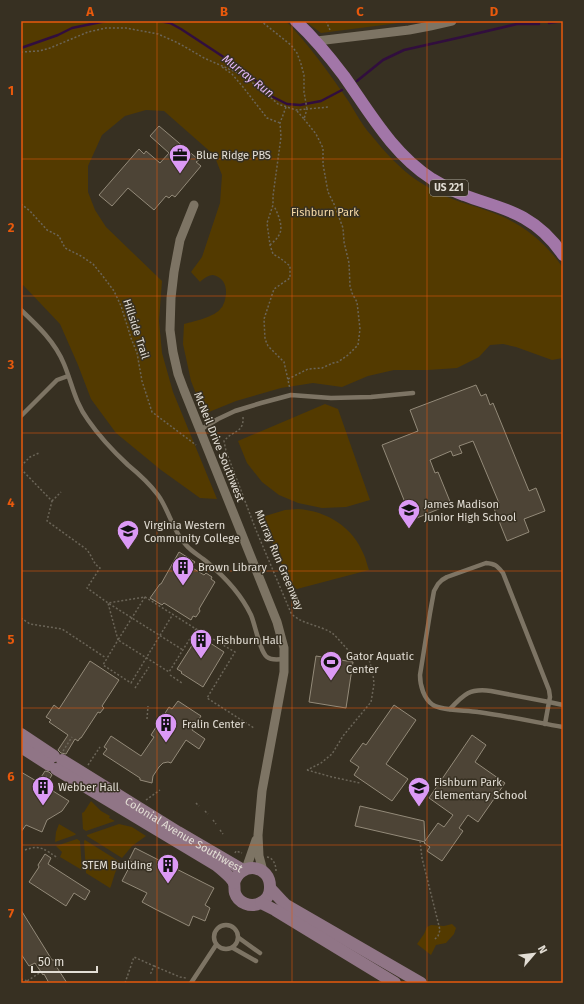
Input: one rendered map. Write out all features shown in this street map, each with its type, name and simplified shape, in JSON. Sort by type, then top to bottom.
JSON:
[{"type":"main road","name":"US 221","points":[[296,21],[317,41],[390,141],[414,166],[447,187],[464,195],[510,211],[524,218],[544,233],[562,251]]},
{"type":"main road","name":"Colonial Avenue Southwest","points":[[21,734],[55,763],[216,865],[226,873],[234,883],[234,891],[236,897],[240,901],[252,905],[261,903],[395,983]]},
{"type":"main road","name":"Colonial Avenue Southwest","points":[[21,747],[55,763],[244,870],[254,868],[263,871]]},
{"type":"main road","points":[[234,883],[238,874],[244,870]]},
{"type":"main road","points":[[261,903],[268,896],[270,888],[268,878],[263,871]]},
{"type":"main road","points":[[270,888],[286,905],[420,983]]},
{"type":"street","points":[[317,41],[409,30],[452,21]]},
{"type":"street","name":"McNeil Drive Southwest","points":[[194,205],[180,240],[174,272],[171,298],[170,330],[173,352],[178,374],[277,622],[284,648],[284,672],[262,791],[258,835],[259,856],[263,871]]},
{"type":"street","name":"McNeil Drive Southwest","points":[[244,870],[258,835]]},
{"type":"lane","points":[[21,310],[37,325],[54,345],[64,364],[78,404],[86,418],[116,454],[141,476],[157,494],[163,503],[180,539],[217,571],[239,594],[252,617],[266,657],[272,659],[285,659]]},
{"type":"lane","points":[[21,416],[57,380],[68,376]]},
{"type":"lane","points":[[200,430],[235,411],[291,395],[332,398],[413,394]]},
{"type":"lane","points":[[545,724],[550,697],[549,690],[503,573],[496,565],[486,563],[447,577],[438,584],[434,591],[420,675],[423,692],[428,701],[440,708],[478,712],[545,724],[563,727]]},
{"type":"lane","points":[[450,709],[457,701],[474,690],[491,691],[563,705]]},
{"type":"lane","points":[[226,925],[233,927],[238,932],[239,938],[237,944],[227,950],[221,949],[216,945],[213,938],[215,930],[220,926],[226,925]]},
{"type":"lane","points":[[239,938],[260,953]]},
{"type":"lane","points":[[191,983],[216,945]]},
{"type":"lane","points":[[232,948],[256,961]]},
{"type":"path","points":[[261,21],[291,45],[297,53],[304,75],[304,92],[307,109],[304,120]]},
{"type":"path","points":[[21,52],[39,51],[50,48],[88,32],[106,28],[126,28],[158,34],[204,58],[238,73],[260,88],[278,104],[296,110],[329,107]]},
{"type":"path","points":[[219,64],[232,74],[267,118],[280,123]]},
{"type":"path","points":[[286,107],[280,123],[281,137],[273,205],[267,223],[270,245],[273,254],[290,266],[290,278],[274,289],[264,319],[265,340],[268,346],[284,362],[291,395]]},
{"type":"path","points":[[288,379],[308,369],[322,368],[338,362],[358,345],[360,329],[357,302],[350,286],[349,263],[344,242],[343,228],[328,192],[323,164],[323,148],[316,134],[296,110]]},
{"type":"path","name":"Hillside Trail","points":[[21,204],[30,211],[47,230],[58,236],[65,248],[93,264],[114,292],[121,306],[137,353],[142,381],[152,412],[197,446],[205,444]]},
{"type":"path","points":[[270,245],[279,237],[281,233],[278,215],[273,205]]},
{"type":"path","name":"Murray Run Greenway","points":[[243,417],[243,426],[228,436],[224,441],[226,451],[290,613],[300,620],[333,634],[355,657],[369,659],[373,674],[374,684],[371,702],[343,736],[332,754],[321,764],[307,770],[360,783]]},
{"type":"path","points":[[21,466],[30,457],[39,453]]},
{"type":"path","points":[[21,469],[52,501]]},
{"type":"path","points":[[61,492],[52,501],[47,521],[89,551],[96,566],[100,568],[87,588],[108,603],[183,650]]},
{"type":"path","points":[[108,603],[145,597],[235,652],[207,698],[254,728]]},
{"type":"path","points":[[101,668],[145,597]]},
{"type":"path","points":[[108,603],[118,640],[169,672],[196,629]]},
{"type":"path","points":[[103,665],[131,683],[173,614]]},
{"type":"path","points":[[21,618],[30,624],[62,629],[107,658]]},
{"type":"path","points":[[136,688],[149,667]]},
{"type":"path","points":[[170,675],[182,683]]},
{"type":"path","points":[[147,719],[148,706]]},
{"type":"path","points":[[88,765],[100,747]]},
{"type":"path","points":[[145,801],[160,790]]},
{"type":"path","points":[[196,803],[199,806]]},
{"type":"path","points":[[205,811],[208,814]]},
{"type":"path","points":[[213,820],[216,824]]},
{"type":"path","points":[[220,830],[223,834]]},
{"type":"path","points":[[420,841],[422,858],[440,930],[438,936],[434,940]]},
{"type":"path","points":[[25,850],[40,847],[58,858]]},
{"type":"path","points":[[264,856],[270,858],[274,862],[277,877]]},
{"type":"path","points":[[124,983],[134,957],[180,977],[187,978]]},
{"type":"path","points":[[150,975],[154,966]]},
{"type":"path","points":[[24,983],[28,982],[41,972]]},
{"type":"path","points":[[21,979],[28,982]]},
{"type":"green space","name":"Fishburn Park","points":[[21,21],[286,21],[327,70],[368,131],[399,166],[418,181],[442,195],[499,215],[521,226],[540,241],[556,258],[563,268],[563,358],[552,360],[516,347],[503,344],[490,345],[479,357],[457,368],[394,370],[368,376],[342,387],[313,383],[281,388],[236,401],[204,414],[191,381],[183,344],[184,324],[214,314],[222,307],[224,303],[226,290],[224,282],[221,279],[211,275],[200,282],[191,272],[202,257],[220,203],[222,175],[214,155],[164,111],[146,110],[125,116],[102,135],[88,166],[88,192],[95,210],[106,227],[162,281],[159,321],[162,353],[173,392],[217,499],[200,498],[161,470],[116,433],[91,399],[60,324],[21,284]]},
{"type":"green space","points":[[305,21],[414,21],[321,33]]},
{"type":"green space","points":[[325,404],[338,409],[370,500],[346,507],[322,508],[298,503],[279,495],[262,482],[247,463],[238,441]]},
{"type":"green space","points":[[298,509],[319,513],[338,522],[353,536],[359,545],[369,570],[297,589],[290,584],[262,517],[285,510]]},
{"type":"green space","points":[[91,801],[101,811],[110,816],[109,818],[115,821],[86,831],[83,829],[82,813]]},
{"type":"green space","points":[[59,824],[76,834],[55,842]]},
{"type":"green space","points":[[119,824],[132,827],[146,836],[132,846],[122,858],[87,836],[87,835]]},
{"type":"green space","points":[[77,839],[80,841],[82,870],[60,857],[62,852],[56,846]]},
{"type":"green space","points":[[85,840],[120,862],[110,888],[86,873]]},
{"type":"green space","points":[[452,924],[456,928],[454,934],[446,943],[436,945],[431,955],[417,944],[427,927],[431,925],[444,926]]},
{"type":"building","points":[[159,126],[199,160],[196,162],[201,166],[175,197],[172,195],[169,198],[166,196],[154,210],[128,188],[112,206],[99,195],[139,149],[144,154],[146,151],[160,163],[169,153],[150,136]]},
{"type":"building","points":[[476,385],[481,396],[486,394],[490,405],[493,403],[529,491],[536,488],[545,511],[524,519],[529,532],[507,541],[493,506],[499,503],[473,441],[459,446],[462,453],[453,456],[451,451],[430,460],[435,473],[438,472],[451,504],[412,520],[382,445],[418,431],[410,410]]},
{"type":"building","name":"Brown Library","points":[[179,552],[195,562],[191,567],[204,575],[206,573],[212,577],[211,579],[215,582],[199,609],[200,611],[196,617],[193,616],[191,620],[164,603],[162,605],[150,598],[161,584]]},
{"type":"building","name":"Fishburn Hall","points":[[198,636],[224,652],[203,687],[177,669]]},
{"type":"building","name":"Gator Aquatic Center","points":[[316,656],[353,662],[346,708],[309,702]]},
{"type":"building","points":[[90,661],[119,680],[102,706],[104,708],[100,713],[98,712],[81,738],[78,741],[75,739],[66,754],[61,753],[58,750],[68,735],[49,722],[51,720],[46,717],[54,705],[59,709]]},
{"type":"building","name":"Fralin Center","points":[[178,701],[201,716],[192,730],[205,739],[199,749],[186,740],[171,763],[163,763],[159,767],[153,776],[152,783],[140,780],[140,778],[103,754],[107,749],[104,747],[111,736],[141,756],[154,737],[151,735],[169,707],[172,709]]},
{"type":"building","points":[[394,705],[416,720],[386,764],[408,779],[392,801],[354,775],[359,767],[350,761],[363,743],[366,745]]},
{"type":"building","points":[[472,735],[486,745],[475,762],[505,783],[478,822],[468,815],[459,828],[463,831],[442,861],[427,851],[430,847],[424,843],[425,842],[355,826],[360,806],[424,821],[425,841],[438,823],[444,827],[453,815],[429,798]]},
{"type":"building","name":"Webber Hall","points":[[45,771],[52,775],[45,786],[69,801],[62,811],[47,820],[42,832],[26,825],[21,832],[21,772],[38,782]]},
{"type":"building","name":"STEM Building","points":[[135,848],[214,888],[205,905],[210,908],[205,921],[193,916],[189,926],[142,902],[147,893],[122,881],[132,862],[129,860]]},
{"type":"building","points":[[45,854],[51,858],[48,864],[90,891],[85,900],[74,893],[66,906],[29,882],[39,867],[38,865]]},
{"type":"building","points":[[21,910],[52,960],[54,960],[56,966],[67,983],[49,983],[35,963],[29,966],[21,954]]},
{"type":"waterway","name":"Murray Run","points":[[21,48],[58,35],[72,28],[106,21]]},
{"type":"waterway","name":"Murray Run","points":[[160,21],[170,23],[181,29],[249,74],[271,96],[287,104],[300,105],[321,101],[342,90]]},
{"type":"waterway","name":"Murray Run","points":[[549,23],[563,21]]},
{"type":"waterway","name":"Murray Run","points":[[357,81],[383,60],[404,50],[517,24],[539,24]]},
{"type":"place","name":"Blue Ridge PBS","points":[[180,174]]},
{"type":"place","name":"James Madison Junior High School","points":[[409,530]]},
{"type":"place","name":"Virginia Western Community College","points":[[128,550]]},
{"type":"place","name":"Brown Library","points":[[183,586]]},
{"type":"place","name":"Fishburn Hall","points":[[201,660]]},
{"type":"place","name":"Gator Aquatic Center","points":[[331,682]]},
{"type":"place","name":"Fralin Center","points":[[166,744]]},
{"type":"place","name":"Webber Hall","points":[[43,806]]},
{"type":"place","name":"Fishburn Park Elementary School","points":[[419,808]]},
{"type":"place","name":"STEM Building","points":[[168,884]]}]
